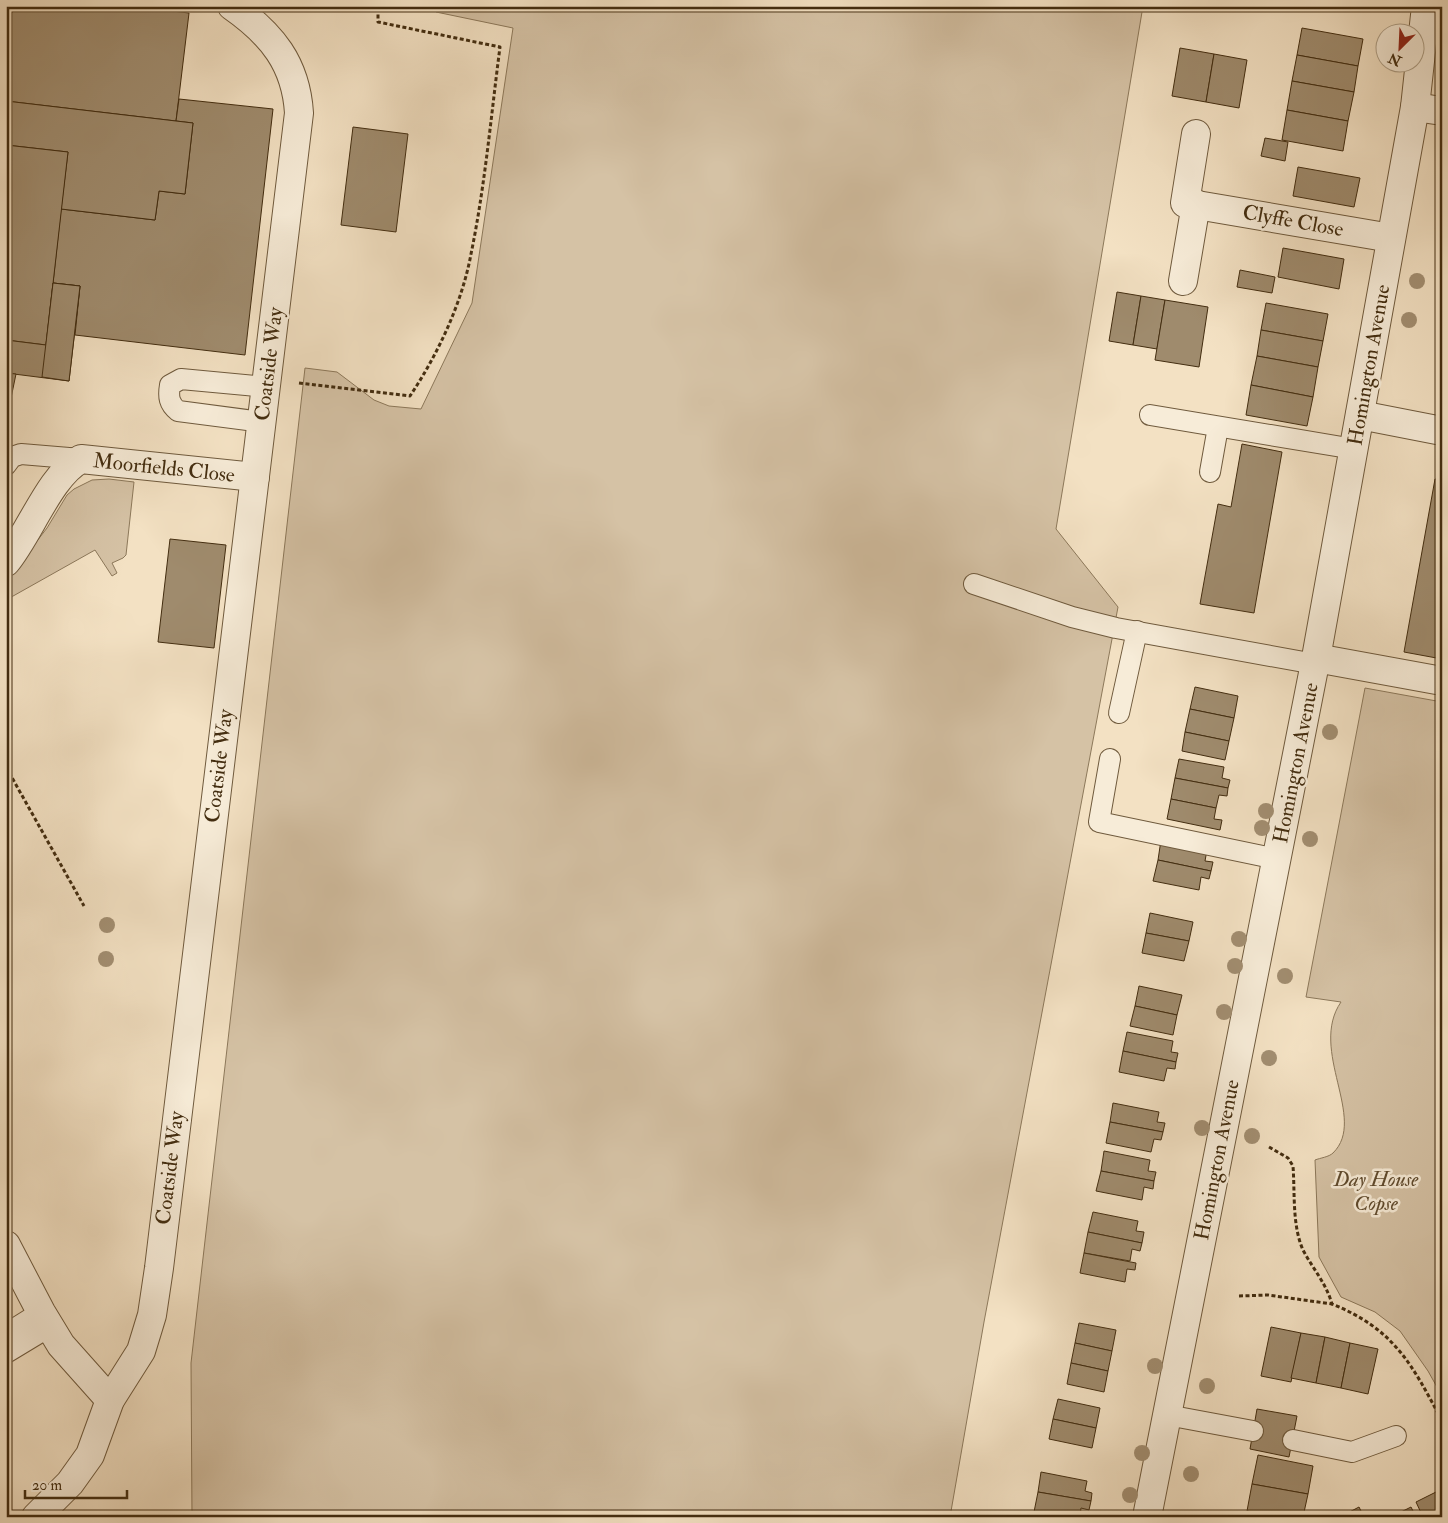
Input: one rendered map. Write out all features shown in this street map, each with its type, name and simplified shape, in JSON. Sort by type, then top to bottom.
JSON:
[{"type":"street","name":"Coatside Way","points":[[36,1517],[70,1483],[90,1455],[110,1400],[141,1351],[152,1315],[296,152],[299,113],[298,94],[289,69],[270,38],[232,6]]},
{"type":"street","name":"Homington Avenue","points":[[1147,1517],[1316,661],[1415,107],[1426,6]]},
{"type":"street","points":[[1415,107],[1442,111]]},
{"type":"street","points":[[1183,280],[1196,204],[1185,203],[1196,134]]},
{"type":"street","name":"Clyffe Close","points":[[1196,204],[1391,238]]},
{"type":"street","points":[[1360,415],[1442,431]]},
{"type":"street","name":"Moorfields Close","points":[[6,562],[28,531],[64,470],[81,459],[255,477]]},
{"type":"street","points":[[1316,661],[1442,681]]},
{"type":"street","points":[[6,1245],[45,1320],[61,1345],[110,1400]]},
{"type":"lane","points":[[262,422],[178,412],[169,401],[170,385],[181,379],[267,383]]},
{"type":"lane","points":[[1150,415],[1354,449]]},
{"type":"lane","points":[[1210,472],[1218,427]]},
{"type":"lane","points":[[6,465],[12,458],[21,454],[81,459]]},
{"type":"lane","points":[[974,584],[1072,617],[1137,631],[1316,661]]},
{"type":"lane","points":[[1120,713],[1137,631]]},
{"type":"lane","points":[[1110,759],[1099,822],[1277,859]]},
{"type":"lane","points":[[6,1334],[45,1320]]},
{"type":"lane","points":[[6,1353],[45,1320]]},
{"type":"lane","points":[[1166,1415],[1253,1431]]},
{"type":"lane","points":[[1293,1440],[1352,1452],[1396,1436]]},
{"type":"path","points":[[267,383],[410,396],[428,367],[455,308],[463,284],[471,255],[500,47],[378,22],[378,6]]},
{"type":"path","points":[[6,767],[84,906]]},
{"type":"path","points":[[1269,1147],[1288,1158],[1293,1166],[1298,1236],[1303,1249],[1328,1290],[1332,1304]]},
{"type":"path","points":[[1239,1296],[1268,1295],[1332,1304],[1367,1321],[1387,1336],[1404,1356],[1442,1421]]},
{"type":"green space","points":[[437,6],[1143,6],[1056,529],[1118,607],[984,1322],[950,1517],[192,1517],[191,1363],[305,368],[337,372],[374,400],[389,406],[421,409],[472,303],[513,28],[436,12]]},
{"type":"green space","points":[[109,479],[134,482],[126,555],[112,563],[117,573],[112,576],[95,550],[6,600],[6,581],[47,528],[67,495],[74,489],[92,480]]},
{"type":"green space","name":"Day House Copse","points":[[1365,688],[1442,702],[1442,1396],[1428,1371],[1400,1331],[1375,1312],[1341,1297],[1319,1257],[1315,1160],[1333,1153],[1342,1139],[1344,1122],[1331,1041],[1333,1021],[1341,1002],[1306,997]]},
{"type":"building","points":[[6,6],[130,6],[189,13],[176,121],[6,101]]},
{"type":"building","points":[[1302,28],[1363,39],[1358,66],[1297,55]]},
{"type":"building","points":[[1180,48],[1214,54],[1206,102],[1172,96]]},
{"type":"building","points":[[1214,54],[1247,60],[1239,108],[1206,102]]},
{"type":"building","points":[[1297,55],[1358,66],[1354,92],[1292,81]]},
{"type":"building","points":[[1292,81],[1354,92],[1348,121],[1287,110]]},
{"type":"building","points":[[179,99],[273,109],[245,355],[75,335],[80,286],[53,283],[61,209],[155,220],[159,191],[185,194],[193,123],[176,121]]},
{"type":"building","points":[[6,101],[193,123],[185,194],[159,191],[155,220],[61,209],[68,152],[6,145]]},
{"type":"building","points":[[1287,110],[1348,121],[1343,151],[1282,140]]},
{"type":"building","points":[[353,127],[408,134],[396,232],[341,225]]},
{"type":"building","points":[[1265,138],[1288,142],[1285,161],[1261,156]]},
{"type":"building","points":[[6,145],[68,152],[46,345],[6,340]]},
{"type":"building","points":[[1298,167],[1360,178],[1354,207],[1293,196]]},
{"type":"building","points":[[1283,248],[1344,259],[1339,289],[1278,277]]},
{"type":"building","points":[[1240,270],[1275,277],[1272,293],[1237,287]]},
{"type":"building","points":[[53,283],[80,286],[69,381],[6,373],[6,340],[46,345]]},
{"type":"building","points":[[53,283],[80,286],[69,381],[42,377]]},
{"type":"building","points":[[1117,292],[1141,296],[1133,345],[1109,341]]},
{"type":"building","points":[[1141,296],[1165,300],[1157,349],[1133,345]]},
{"type":"building","points":[[1165,300],[1208,307],[1199,367],[1155,360]]},
{"type":"building","points":[[1266,303],[1328,314],[1323,341],[1261,330]]},
{"type":"building","points":[[1261,330],[1323,341],[1318,367],[1257,356]]},
{"type":"building","points":[[1257,356],[1318,367],[1313,397],[1251,385]]},
{"type":"building","points":[[6,373],[16,374],[6,422]]},
{"type":"building","points":[[1251,385],[1313,397],[1307,426],[1246,415]]},
{"type":"building","points":[[1242,444],[1282,452],[1254,613],[1200,604],[1218,504],[1231,507]]},
{"type":"building","points":[[1435,479],[1442,480],[1442,659],[1404,652]]},
{"type":"building","points":[[170,539],[226,545],[214,648],[158,642]]},
{"type":"building","points":[[1195,687],[1238,696],[1234,718],[1190,709]]},
{"type":"building","points":[[1190,709],[1234,718],[1229,741],[1185,732]]},
{"type":"building","points":[[1185,732],[1229,741],[1225,760],[1182,751]]},
{"type":"building","points":[[1179,759],[1224,767],[1222,778],[1230,780],[1228,788],[1175,778]]},
{"type":"building","points":[[1175,778],[1228,788],[1227,796],[1219,795],[1216,808],[1171,799]]},
{"type":"building","points":[[1171,799],[1216,808],[1214,819],[1222,820],[1220,830],[1167,819]]},
{"type":"building","points":[[1161,840],[1207,850],[1205,861],[1213,862],[1211,871],[1158,860]]},
{"type":"building","points":[[1158,860],[1211,871],[1209,879],[1201,877],[1199,890],[1153,881]]},
{"type":"building","points":[[1150,913],[1193,922],[1189,941],[1146,933]]},
{"type":"building","points":[[1146,933],[1189,941],[1184,961],[1142,953]]},
{"type":"building","points":[[1139,986],[1182,995],[1177,1015],[1135,1006]]},
{"type":"building","points":[[1135,1006],[1177,1015],[1173,1035],[1130,1026]]},
{"type":"building","points":[[1127,1032],[1173,1041],[1171,1052],[1178,1053],[1176,1062],[1123,1051]]},
{"type":"building","points":[[1123,1051],[1176,1062],[1175,1069],[1167,1068],[1164,1081],[1119,1072]]},
{"type":"building","points":[[1113,1103],[1159,1112],[1157,1122],[1165,1123],[1163,1132],[1110,1122]]},
{"type":"building","points":[[1110,1122],[1163,1132],[1161,1140],[1154,1139],[1151,1152],[1106,1143]]},
{"type":"building","points":[[1104,1151],[1150,1160],[1148,1171],[1156,1172],[1154,1181],[1101,1171]]},
{"type":"building","points":[[1101,1171],[1154,1181],[1153,1189],[1144,1187],[1142,1200],[1096,1191]]},
{"type":"building","points":[[1093,1212],[1138,1221],[1136,1231],[1144,1232],[1142,1243],[1088,1232]]},
{"type":"building","points":[[1088,1232],[1142,1243],[1140,1251],[1132,1249],[1130,1261],[1084,1253]]},
{"type":"building","points":[[1084,1253],[1136,1263],[1135,1270],[1127,1269],[1125,1282],[1080,1273]]},
{"type":"building","points":[[1079,1323],[1116,1330],[1112,1351],[1075,1343]]},
{"type":"building","points":[[1271,1327],[1301,1333],[1291,1382],[1261,1376]]},
{"type":"building","points":[[1301,1333],[1325,1337],[1316,1383],[1291,1378]]},
{"type":"building","points":[[1325,1337],[1350,1343],[1341,1388],[1316,1383]]},
{"type":"building","points":[[1075,1343],[1112,1351],[1108,1371],[1071,1363]]},
{"type":"building","points":[[1350,1343],[1378,1349],[1368,1394],[1341,1388]]},
{"type":"building","points":[[1071,1363],[1108,1371],[1104,1392],[1067,1384]]},
{"type":"building","points":[[1058,1399],[1100,1408],[1096,1428],[1053,1419]]},
{"type":"building","points":[[1257,1409],[1297,1416],[1289,1457],[1250,1449]]},
{"type":"building","points":[[1053,1419],[1096,1428],[1092,1448],[1049,1439]]},
{"type":"building","points":[[1258,1455],[1313,1466],[1308,1494],[1252,1484]]},
{"type":"building","points":[[1041,1472],[1087,1481],[1085,1491],[1092,1493],[1091,1501],[1038,1492]]},
{"type":"building","points":[[1252,1484],[1308,1494],[1303,1517],[1275,1517],[1247,1511]]},
{"type":"building","points":[[1442,1489],[1442,1517],[1423,1517],[1416,1502]]},
{"type":"building","points":[[1038,1492],[1091,1501],[1089,1510],[1081,1508],[1080,1517],[1060,1517],[1034,1512]]},
{"type":"building","points":[[1359,1507],[1364,1517],[1342,1517],[1342,1516]]},
{"type":"building","points":[[1411,1507],[1416,1517],[1391,1517]]},
{"type":"building","points":[[1247,1511],[1275,1517],[1246,1517]]}]
